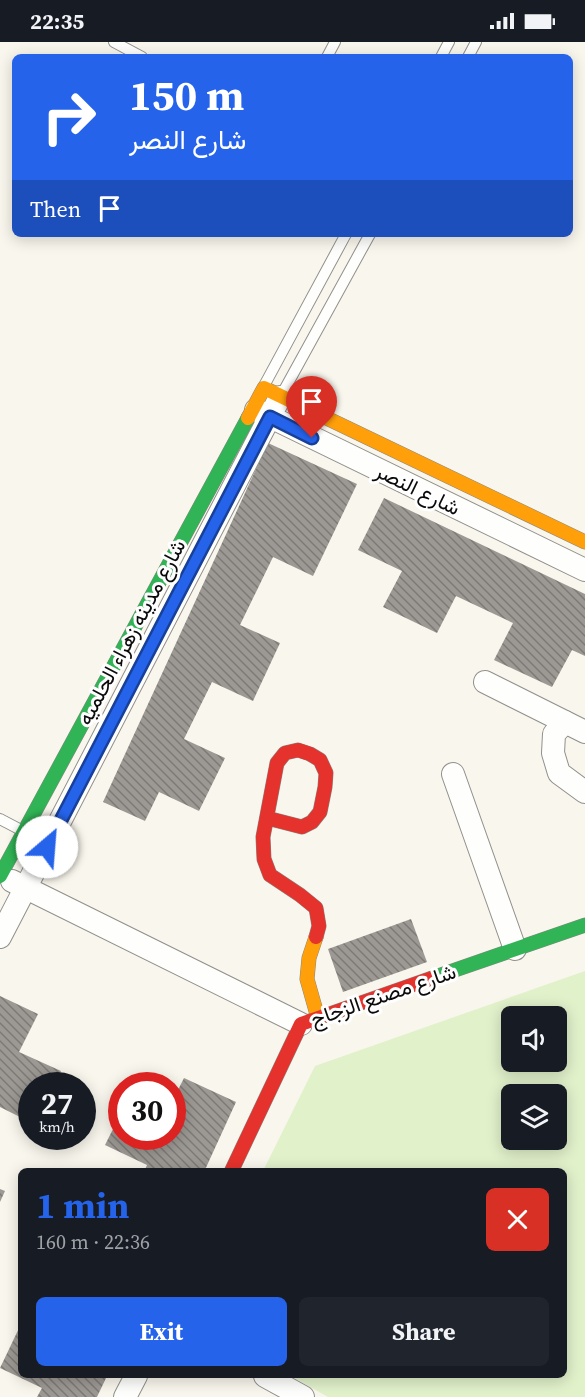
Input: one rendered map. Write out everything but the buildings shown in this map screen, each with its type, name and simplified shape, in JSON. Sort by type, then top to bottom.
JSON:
[{"type":"street","name":"شارع مدينه زهراء الحلميه","points":[[0,937],[272,392]]},
{"type":"street","name":"شارع النصر","points":[[272,392],[585,542]]},
{"type":"street","name":"شارع مدينه زهراء الحلميه","points":[[0,876],[261,413]]},
{"type":"street","name":"شارع النصر","points":[[261,413],[585,570]]},
{"type":"street","points":[[485,682],[585,732]]},
{"type":"street","points":[[565,722],[554,734],[553,753],[559,773],[585,792]]},
{"type":"street","points":[[0,876],[309,1021],[307,979],[309,958],[319,926],[316,908],[270,874],[264,859],[263,837],[277,763],[285,753],[298,750],[320,760],[326,773],[325,787],[320,812],[312,822],[302,827],[267,818]]},
{"type":"street","points":[[453,774],[515,949]]},
{"type":"street","name":"شارع مصنع الزجاج","points":[[233,1168],[309,1021],[585,925]]},
{"type":"street","points":[[125,1397],[135,1378]]},
{"type":"street","points":[[269,1378],[303,1397]]},
{"type":"lane","points":[[114,42],[136,54]]},
{"type":"lane","points":[[272,392],[345,237]]},
{"type":"lane","points":[[272,392],[368,237]]},
{"type":"lane","points":[[0,819],[24,831]]},
{"type":"green space","points":[[585,971],[585,1397],[328,1397],[295,1378],[567,1378],[567,1168],[264,1168],[315,1066]]},
{"type":"traffic: fast","points":[[0,876],[248,418]]},
{"type":"traffic: fast","points":[[432,978],[585,925]]},
{"type":"traffic: slow","points":[[248,418],[264,388],[585,542]]},
{"type":"traffic: slow","points":[[316,937],[309,958],[307,979],[318,1018]]},
{"type":"traffic: jam","points":[[267,818],[302,827],[312,822],[320,812],[325,787],[326,773],[320,760],[298,750],[285,753],[277,763],[263,837],[264,859],[270,875],[316,908],[319,926],[316,937]]},
{"type":"traffic: jam","points":[[233,1168],[301,1024],[432,978]]},
{"type":"route","points":[[47,847],[270,417],[312,438]]}]
